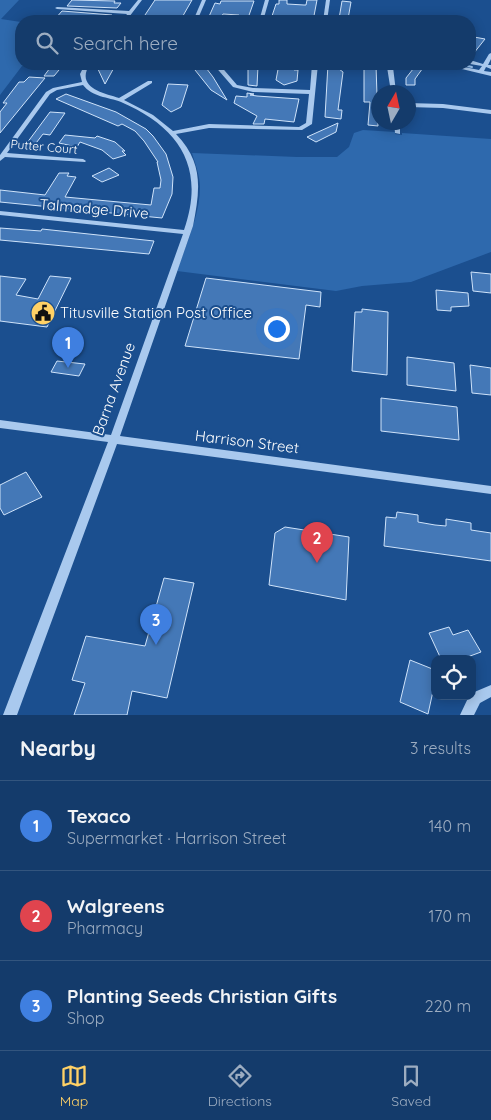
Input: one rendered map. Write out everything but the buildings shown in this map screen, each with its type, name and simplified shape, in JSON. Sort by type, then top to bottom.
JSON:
[{"type":"street","points":[[57,8],[131,13],[140,0]]},
{"type":"street","points":[[198,15],[204,0]]},
{"type":"street","points":[[262,15],[267,0]]},
{"type":"street","points":[[326,15],[328,0]]},
{"type":"street","points":[[480,72],[491,55]]},
{"type":"street","points":[[476,64],[491,67]]},
{"type":"street","points":[[2,157],[48,93],[55,89],[85,83],[82,75],[83,70]]},
{"type":"street","points":[[221,70],[236,86],[253,90],[311,92]]},
{"type":"street","points":[[173,133],[209,126],[300,129],[309,124],[314,70]]},
{"type":"street","points":[[390,70],[393,85]]},
{"type":"street","points":[[471,70],[491,74]]},
{"type":"street","points":[[119,100],[150,82]]},
{"type":"street","name":"Barna Avenue","points":[[10,715],[77,540],[112,440],[128,402],[186,232],[195,198],[196,185],[190,159],[173,133],[148,114],[92,90],[85,83]]},
{"type":"street","points":[[416,105],[443,106],[491,112]]},
{"type":"street","name":"Putter Court","points":[[2,157],[83,161]]},
{"type":"street","name":"Talmadge Drive","points":[[0,213],[186,232]]},
{"type":"street","name":"Harrison Street","points":[[0,424],[361,471],[491,490]]},
{"type":"street","points":[[467,715],[475,698],[491,691]]},
{"type":"shaded area","points":[[0,0],[19,0],[1,19],[15,21],[15,70],[19,70],[0,95]]},
{"type":"shaded area","points":[[363,130],[395,132],[395,134],[402,135],[402,133],[491,139],[491,252],[411,282],[362,286],[336,291],[177,271],[198,208],[200,187],[192,153],[337,157],[349,147],[354,133]]},
{"type":"place","name":"Titusville Station Post Office","points":[[43,313]]},
{"type":"place","name":"Texaco","points":[[68,368]]},
{"type":"place","name":"Walgreens","points":[[317,563]]},
{"type":"place","name":"Planting Seeds Christian Gifts","points":[[156,645]]}]
